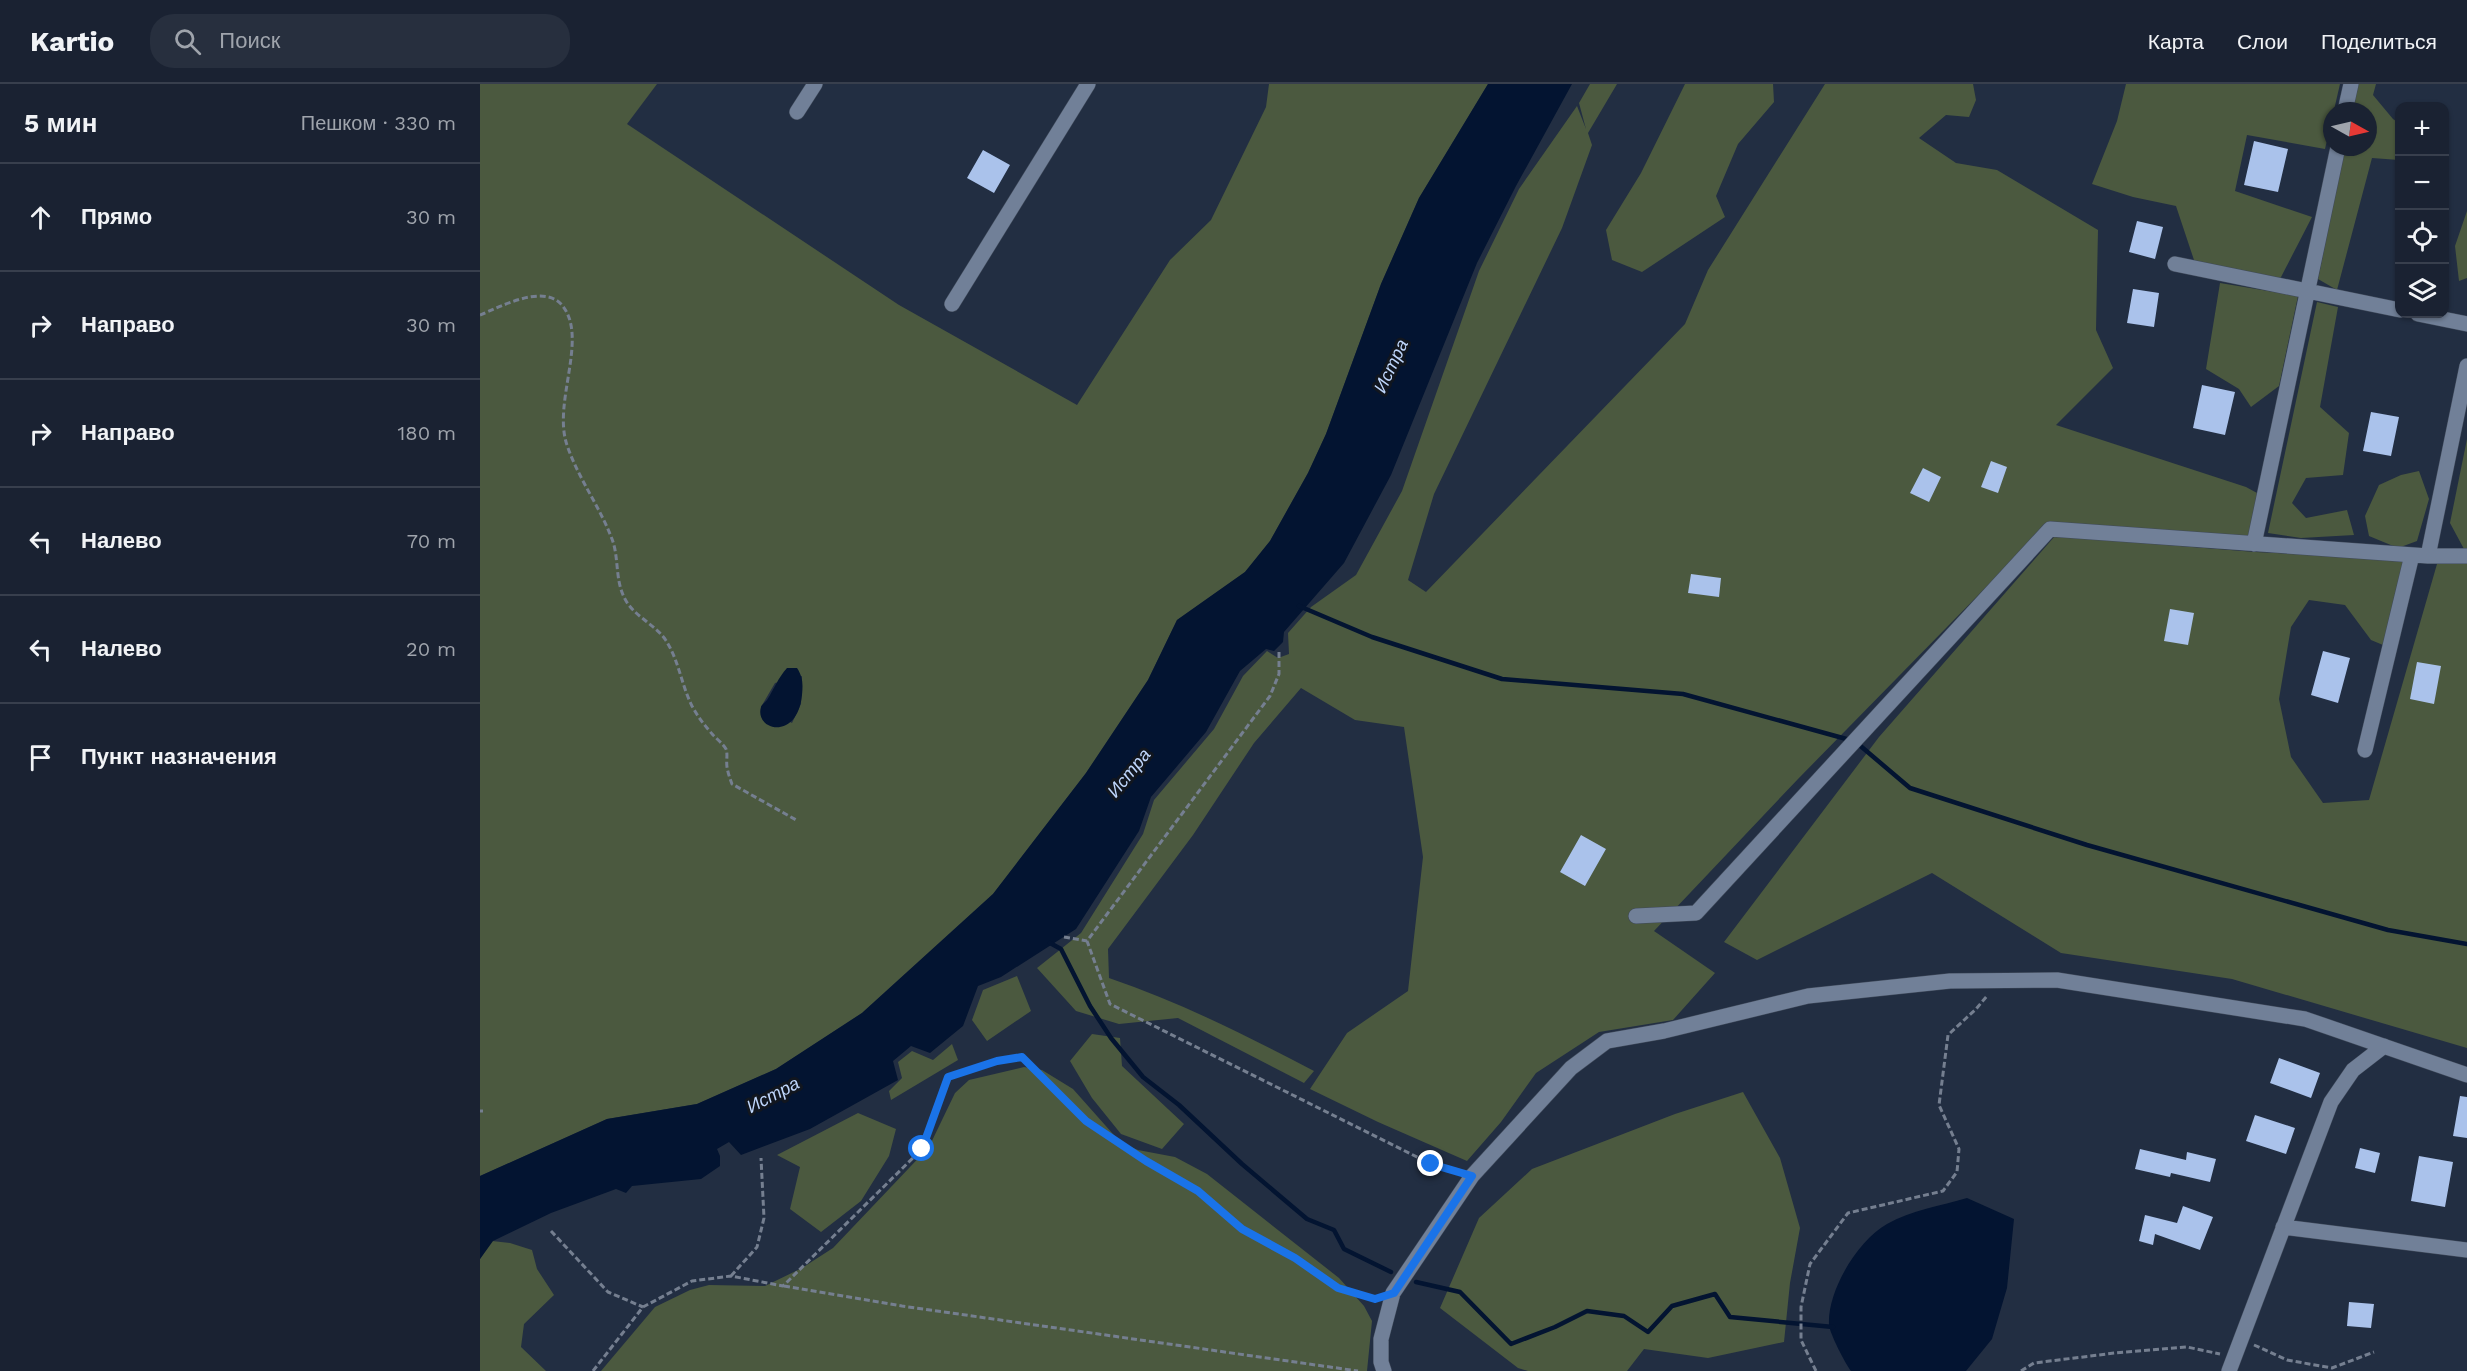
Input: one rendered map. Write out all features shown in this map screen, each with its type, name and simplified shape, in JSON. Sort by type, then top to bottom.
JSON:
[{"type":"street","points":[[797,112],[815,84]]},
{"type":"street","points":[[952,304],[1088,84]]},
{"type":"street","points":[[2347,102],[2351,84]]},
{"type":"street","points":[[2254,544],[2336,156]]},
{"type":"street","points":[[2175,264],[2395,309]]},
{"type":"street","points":[[2438,318],[2467,324]]},
{"type":"street","points":[[2428,556],[2467,366]]},
{"type":"street","points":[[1636,916],[1696,913],[2050,529],[2412,555],[2467,556]]},
{"type":"street","points":[[2365,750],[2412,555]]},
{"type":"street","points":[[1384,1371],[1380,1362],[1381,1338],[1394,1293],[1472,1176],[1571,1068],[1607,1041],[1664,1031],[1808,996],[1950,981],[2057,980],[2305,1019],[2467,1075]]},
{"type":"street","points":[[2232,1364],[2331,1102],[2353,1070],[2384,1046]]},
{"type":"street","points":[[2283,1227],[2467,1250]]},
{"type":"path","points":[[480,315],[523,297],[542,296],[559,302],[570,316],[573,334],[572,352],[562,408],[562,426],[580,478],[614,543],[615,561],[624,598],[636,613],[663,636],[673,651],[691,703],[701,721],[726,749],[727,767],[732,784],[798,821]]},
{"type":"path","points":[[1087,941],[1270,696],[1279,674],[1279,652]]},
{"type":"path","points":[[1064,937],[1087,941]]},
{"type":"path","points":[[1087,941],[1110,1004],[1431,1164],[1472,1176]]},
{"type":"path","points":[[1816,1371],[1801,1340],[1801,1307],[1810,1264],[1848,1213],[1943,1191],[1957,1172],[1959,1149],[1939,1105],[1948,1035],[1976,1009],[1999,980]]},
{"type":"path","points":[[783,1286],[922,1149],[948,1077],[997,1061],[1022,1057],[1086,1121],[1146,1161],[1198,1191],[1242,1229],[1295,1258],[1338,1288],[1375,1299],[1394,1293]]},
{"type":"path","points":[[731,1276],[757,1247],[764,1218],[761,1158]]},
{"type":"path","points":[[551,1231],[608,1292],[643,1307]]},
{"type":"path","points":[[593,1371],[643,1307],[692,1281],[731,1276],[902,1306],[1358,1371]]},
{"type":"path","points":[[2241,1339],[2287,1360],[2332,1368],[2373,1352]]},
{"type":"path","points":[[2021,1371],[2034,1363],[2187,1347],[2232,1364]]},
{"type":"green space","points":[[480,84],[657,84],[627,124],[899,305],[1077,405],[1170,260],[1211,220],[1266,107],[1269,84],[1488,84],[1419,198],[1381,284],[1326,434],[1308,473],[1270,541],[1245,572],[1177,620],[1148,680],[1086,773],[993,894],[862,1013],[776,1069],[697,1104],[607,1119],[480,1176]],"holes":[[[802,676],[801,704],[792,723],[761,707],[775,683]]]},
{"type":"green space","points":[[1590,84],[1617,84],[1588,133],[1592,145],[1562,228],[1434,494],[1408,580],[1426,592],[1685,324],[1708,270],[1825,84],[1973,84],[1976,100],[1969,117],[1946,115],[1919,138],[1956,163],[1997,170],[2098,230],[2096,330],[2113,368],[2056,425],[2246,487],[2257,493],[2249,538],[2049,523],[1798,779],[1654,931],[1715,973],[1673,1020],[1599,1032],[1536,1073],[1501,1122],[1467,1161],[1310,1089],[1347,1033],[1408,991],[1423,857],[1404,727],[1355,720],[1301,688],[1254,743],[1193,835],[1108,949],[1109,978],[1187,1009],[1314,1071],[1304,1083],[1178,1018],[1119,1024],[1076,1011],[1037,968],[1081,933],[1143,834],[1154,800],[1214,729],[1243,676],[1267,651],[1278,658],[1289,654],[1288,633],[1311,607],[1356,575],[1402,491],[1479,271],[1519,189],[1577,106],[1586,129],[1579,103]]},
{"type":"green space","points":[[1685,84],[1773,84],[1774,102],[1738,144],[1716,196],[1725,217],[1642,272],[1612,260],[1606,230],[1641,173]]},
{"type":"green space","points":[[2126,84],[2340,84],[2336,102],[2323,102],[2323,149],[2247,135],[2235,191],[2312,217],[2280,279],[2195,263],[2176,206],[2133,197],[2092,184],[2117,121]]},
{"type":"green space","points":[[2357,84],[2376,84],[2373,95],[2395,120],[2395,160],[2372,158],[2337,290],[2318,279],[2343,156],[2377,156],[2377,102],[2354,102]]},
{"type":"green space","points":[[2467,211],[2467,278],[2459,281],[2455,246]]},
{"type":"green space","points":[[2220,283],[2298,296],[2279,386],[2251,407],[2239,389],[2206,369]]},
{"type":"green space","points":[[2317,302],[2338,307],[2320,407],[2349,433],[2343,475],[2306,478],[2292,503],[2306,518],[2347,510],[2354,535],[2301,538],[2268,533]]},
{"type":"green space","points":[[2467,439],[2467,549],[2464,549],[2450,523]]},
{"type":"green space","points":[[2419,471],[2429,499],[2417,541],[2398,548],[2369,536],[2365,516],[2379,485],[2401,475]]},
{"type":"green space","points":[[2055,536],[2255,552],[2404,559],[2383,645],[2371,640],[2345,605],[2309,600],[2291,627],[2279,699],[2291,757],[2323,803],[2369,800],[2437,564],[2467,564],[2467,1048],[2232,979],[2061,953],[1932,873],[1757,960],[1724,942],[1879,737]]},
{"type":"green space","points":[[1017,976],[1031,1011],[987,1041],[972,1020],[983,990]]},
{"type":"green space","points":[[1092,1034],[1120,1038],[1122,1066],[1184,1124],[1162,1149],[1121,1134],[1092,1098],[1070,1061]]},
{"type":"green space","points":[[952,1044],[958,1060],[891,1100],[889,1091],[902,1078],[898,1062],[912,1051],[933,1060]]},
{"type":"green space","points":[[1024,1067],[1042,1070],[1073,1089],[1121,1143],[1138,1150],[1175,1157],[1207,1174],[1339,1278],[1364,1306],[1372,1321],[1367,1371],[601,1371],[655,1307],[690,1290],[709,1285],[765,1286],[802,1268],[833,1248],[929,1147],[955,1093],[969,1080]]},
{"type":"green space","points":[[1743,1092],[1780,1158],[1800,1228],[1790,1283],[1784,1342],[1708,1358],[1644,1349],[1627,1371],[1528,1371],[1518,1368],[1440,1308],[1479,1218],[1532,1169],[1675,1114]]},
{"type":"green space","points":[[858,1113],[896,1129],[889,1156],[861,1201],[821,1232],[790,1209],[800,1167],[777,1155]]},
{"type":"green space","points":[[492,1241],[510,1243],[532,1250],[537,1269],[554,1295],[524,1324],[521,1347],[546,1371],[480,1371],[480,1259]]},
{"type":"water","name":"Истра","points":[[1488,84],[1572,84],[1477,263],[1391,475],[1344,563],[1284,632],[1283,642],[1274,651],[1266,649],[1240,671],[1206,732],[1151,797],[1139,831],[1076,929],[1001,977],[978,986],[963,1026],[930,1053],[911,1046],[893,1061],[898,1080],[810,1129],[741,1155],[729,1142],[717,1149],[720,1166],[701,1179],[632,1186],[626,1193],[616,1189],[551,1213],[493,1241],[480,1259],[480,1176],[607,1119],[697,1104],[776,1069],[862,1013],[993,894],[1086,773],[1148,680],[1177,620],[1245,572],[1270,541],[1308,473],[1326,434],[1381,284],[1419,198]]},
{"type":"water","points":[[787,668],[797,668],[801,678],[802,695],[799,710],[785,726],[770,726],[761,715],[761,707]]},
{"type":"water","points":[[1967,1198],[2014,1219],[2007,1288],[1992,1339],[1966,1371],[1851,1371],[1838,1348],[1829,1325],[1833,1297],[1855,1254],[1876,1232],[1896,1219]]},
{"type":"building","points":[[2254,141],[2288,149],[2278,192],[2244,185]]},
{"type":"building","points":[[983,150],[1010,165],[994,193],[967,178]]},
{"type":"building","points":[[2137,221],[2163,227],[2155,259],[2129,252]]},
{"type":"building","points":[[2133,289],[2159,293],[2154,327],[2127,323]]},
{"type":"building","points":[[2202,385],[2235,392],[2225,435],[2193,428]]},
{"type":"building","points":[[2371,412],[2399,417],[2391,456],[2363,451]]},
{"type":"building","points":[[1991,461],[2007,467],[1998,493],[1981,487]]},
{"type":"building","points":[[1923,468],[1941,477],[1929,502],[1910,493]]},
{"type":"building","points":[[1691,574],[1721,578],[1719,597],[1688,593]]},
{"type":"building","points":[[2170,609],[2194,613],[2188,645],[2164,641]]},
{"type":"building","points":[[2323,651],[2350,658],[2338,703],[2311,695]]},
{"type":"building","points":[[2417,662],[2441,666],[2434,704],[2410,699]]},
{"type":"building","points":[[1581,835],[1606,849],[1585,886],[1560,872]]},
{"type":"building","points":[[2279,1058],[2320,1073],[2311,1098],[2270,1083]]},
{"type":"building","points":[[2460,1096],[2467,1097],[2467,1138],[2453,1136]]},
{"type":"building","points":[[2255,1115],[2295,1128],[2286,1154],[2246,1141]]},
{"type":"building","points":[[2360,1148],[2380,1153],[2375,1173],[2355,1168]]},
{"type":"building","points":[[2140,1149],[2186,1160],[2187,1152],[2216,1159],[2210,1182],[2171,1173],[2170,1177],[2135,1169]]},
{"type":"building","points":[[2419,1156],[2453,1162],[2445,1207],[2411,1201]]},
{"type":"building","points":[[2183,1206],[2213,1217],[2200,1250],[2155,1234],[2153,1245],[2139,1241],[2145,1215],[2177,1223]]},
{"type":"building","points":[[2349,1302],[2374,1304],[2371,1328],[2347,1326]]},
{"type":"waterway","points":[[1299,606],[1372,637],[1502,679],[1683,694],[1850,740]]},
{"type":"waterway","points":[[1857,743],[1910,788],[2087,845],[2388,930],[2467,944]]},
{"type":"waterway","points":[[1050,943],[1061,949],[1090,1006],[1111,1038],[1143,1077],[1179,1105],[1242,1164],[1307,1219],[1334,1230],[1344,1249],[1391,1272]]},
{"type":"waterway","points":[[1416,1282],[1460,1292],[1511,1344],[1555,1327],[1587,1311],[1624,1316],[1648,1332],[1672,1306],[1715,1294],[1730,1317],[1833,1327]]},
{"type":"route","points":[[922,1149],[948,1077],[997,1061],[1022,1057],[1086,1121],[1146,1161],[1198,1191],[1242,1229],[1295,1258],[1338,1288],[1375,1299],[1394,1293],[1472,1176],[1431,1164]]}]
